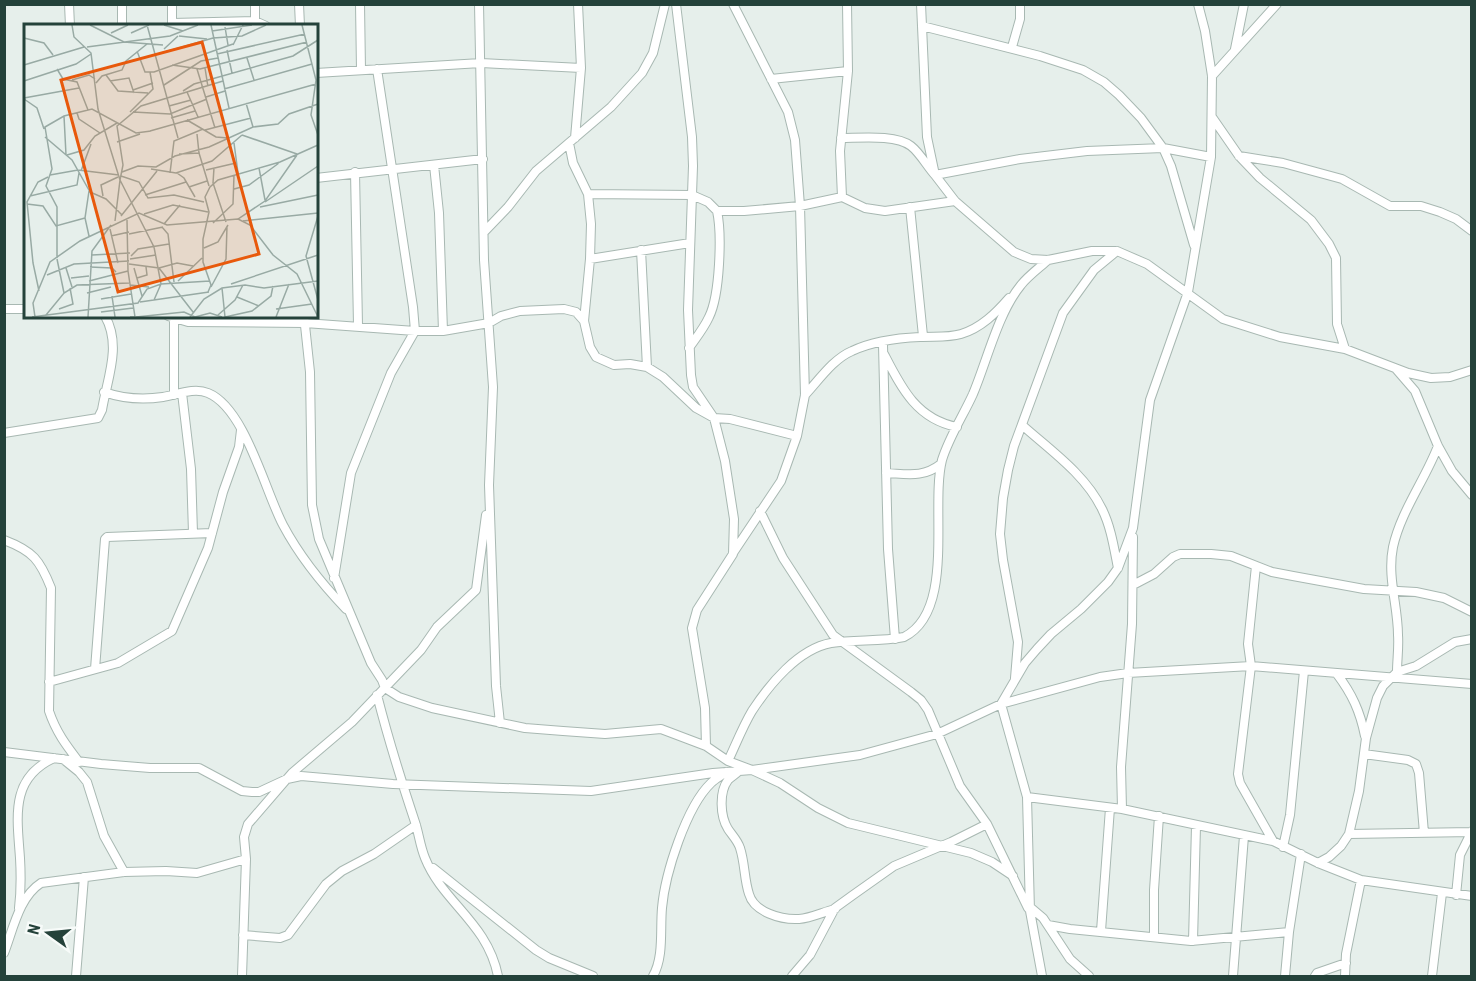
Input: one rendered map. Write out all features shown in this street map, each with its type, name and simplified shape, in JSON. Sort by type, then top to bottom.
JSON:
[{"type":"street","points":[[69,4],[70,24]]},
{"type":"street","points":[[122,24],[123,4]]},
{"type":"street","points":[[172,4],[172,24],[255,23],[255,4]]},
{"type":"street","points":[[299,4],[300,24]]},
{"type":"street","points":[[360,4],[362,70]]},
{"type":"street","points":[[479,4],[484,260],[493,387],[489,485],[496,686],[500,723]]},
{"type":"street","points":[[578,4],[581,68],[572,141],[573,163],[588,194],[591,224],[584,321],[590,347],[596,357],[614,365],[630,364],[646,367],[663,377],[696,408],[714,418],[730,419],[797,436]]},
{"type":"street","points":[[485,231],[508,207],[536,171],[617,101],[642,73],[653,53],[665,4]]},
{"type":"street","points":[[676,4],[692,137],[689,348],[693,387],[714,418],[731,492],[734,519],[732,554]]},
{"type":"street","points":[[706,746],[705,708],[692,628],[697,610],[781,481],[797,436],[806,395],[800,206],[795,140],[788,112],[733,4]]},
{"type":"street","points":[[842,197],[841,138],[848,71],[847,4]]},
{"type":"street","points":[[921,4],[927,136],[935,175]]},
{"type":"street","points":[[1012,47],[1020,19],[1020,4]]},
{"type":"street","points":[[1122,809],[1121,768],[1132,624],[1133,528],[1150,400],[1188,292],[1211,158],[1212,76],[1198,4]]},
{"type":"street","points":[[1234,52],[1244,4]]},
{"type":"street","points":[[1212,76],[1269,10],[1277,4]]},
{"type":"street","points":[[922,26],[1012,47],[1083,70],[1104,82],[1141,118],[1163,148],[1172,166],[1196,249]]},
{"type":"street","points":[[318,73],[481,63],[581,68]]},
{"type":"street","points":[[334,578],[351,473],[391,373],[415,331],[377,69]]},
{"type":"street","points":[[771,79],[848,71]]},
{"type":"street","points":[[1212,116],[1239,156],[1260,178],[1311,220],[1329,244],[1336,258],[1337,324],[1345,349]]},
{"type":"street","points":[[841,138],[883,138],[902,141],[910,145],[955,201],[1014,252],[1031,259],[1048,260],[1092,251],[1117,251],[1147,264],[1223,319],[1280,337],[1345,349],[1408,373],[1431,378],[1450,377],[1472,370]]},
{"type":"street","points":[[935,175],[1031,157],[1087,151],[1163,148],[1211,158]]},
{"type":"street","points":[[1239,156],[1293,166],[1342,179],[1390,206],[1421,206],[1456,219],[1472,231]]},
{"type":"street","points":[[318,178],[483,159]]},
{"type":"street","points":[[434,165],[439,213],[442,331]]},
{"type":"street","points":[[355,172],[358,325]]},
{"type":"street","points":[[588,194],[692,195],[708,202],[717,211],[719,263],[713,307],[710,316],[689,348]]},
{"type":"street","points":[[717,211],[800,206],[842,197],[865,208],[885,211],[955,201]]},
{"type":"street","points":[[910,207],[923,336]]},
{"type":"street","points":[[590,259],[690,243]]},
{"type":"street","points":[[641,250],[646,367]]},
{"type":"street","points":[[1014,681],[1018,642],[1000,534],[1008,470],[1063,313],[1094,270],[1117,251]]},
{"type":"street","points":[[806,395],[838,360],[850,351],[900,338],[945,337],[963,333],[983,323],[1048,260]]},
{"type":"street","points":[[728,761],[752,712],[768,689],[803,656],[816,648],[830,644],[904,637],[914,632],[921,622],[933,592],[937,573],[941,464],[946,448],[972,395],[999,325],[1020,285]]},
{"type":"street","points":[[4,309],[24,309]]},
{"type":"street","points":[[193,533],[191,469],[178,394],[171,318],[188,322],[212,319],[304,320],[415,331],[442,331],[489,324],[501,316],[520,311],[553,309],[576,312],[584,321]]},
{"type":"street","points":[[4,433],[98,418],[102,410],[114,342],[106,318]]},
{"type":"street","points":[[304,320],[310,382],[312,505],[319,539],[371,663],[385,688],[399,697],[432,708],[525,728],[605,734],[661,729],[706,746],[728,761],[780,783],[818,808],[848,823],[971,853],[992,862],[1012,876]]},
{"type":"street","points":[[879,344],[907,396],[933,418],[957,427]]},
{"type":"street","points":[[879,344],[888,549],[895,639]]},
{"type":"street","points":[[1394,367],[1415,391],[1438,446],[1452,471],[1472,495]]},
{"type":"street","points":[[104,392],[127,398],[152,399],[203,391],[223,403],[251,447],[283,525],[323,586],[351,614]]},
{"type":"street","points":[[1022,425],[1071,468],[1102,509],[1111,535],[1118,568]]},
{"type":"street","points":[[49,682],[118,663],[172,631],[197,575],[212,533],[239,447],[241,430]]},
{"type":"street","points":[[1395,675],[1398,634],[1391,590],[1392,550],[1398,528],[1431,465],[1438,446]]},
{"type":"street","points":[[886,474],[920,474],[930,472],[941,464]]},
{"type":"street","points":[[242,976],[246,859],[244,837],[248,824],[287,779],[352,722],[421,650],[436,627],[476,590],[489,485]]},
{"type":"street","points":[[760,511],[789,567],[826,626],[843,642],[921,700],[928,710],[960,786],[987,824],[1030,909],[1037,912],[1070,959],[1089,976]]},
{"type":"street","points":[[1042,976],[1030,909],[1027,797],[1001,704],[1025,663],[1044,641],[1108,582],[1118,568],[1133,528]]},
{"type":"street","points":[[95,669],[105,539],[111,536],[212,533]]},
{"type":"street","points":[[4,540],[28,550],[36,558],[51,588],[49,711],[62,741],[79,762]]},
{"type":"street","points":[[1133,585],[1154,574],[1173,557],[1187,553],[1231,556],[1272,572],[1346,586],[1416,592],[1444,598],[1472,612]]},
{"type":"street","points":[[1256,566],[1248,644],[1251,666],[1238,779],[1273,841]]},
{"type":"street","points":[[1318,863],[1341,846],[1349,834],[1359,791],[1366,738],[1377,698],[1383,686],[1395,675],[1416,666],[1455,642],[1472,639]]},
{"type":"street","points":[[4,752],[150,768],[199,768],[242,791],[252,792],[265,790],[287,779],[309,775],[402,784],[591,791],[860,755],[937,734],[1001,704],[1100,677],[1128,673],[1251,666],[1337,674],[1395,675],[1472,684]]},
{"type":"street","points":[[1283,847],[1290,815],[1304,671]]},
{"type":"street","points":[[1337,674],[1359,710],[1366,738]]},
{"type":"street","points":[[377,695],[402,784],[428,863],[444,888],[485,940],[494,957],[498,976]]},
{"type":"street","points":[[1364,754],[1408,760],[1416,764],[1419,773],[1425,833]]},
{"type":"street","points":[[59,758],[79,772],[87,782],[104,836],[124,872]]},
{"type":"street","points":[[18,915],[21,876],[18,834],[20,794],[27,778],[40,764],[59,758]]},
{"type":"street","points":[[653,976],[659,956],[664,891],[684,826],[702,793],[727,771]]},
{"type":"street","points":[[739,771],[728,781],[724,789],[722,799],[724,822],[740,849],[749,896],[756,906],[768,913],[785,918],[800,919],[835,908],[894,866],[987,824]]},
{"type":"street","points":[[1027,797],[1122,809],[1273,841],[1360,880],[1472,896]]},
{"type":"street","points":[[1101,931],[1110,808]]},
{"type":"street","points":[[1154,937],[1154,890],[1159,816]]},
{"type":"street","points":[[243,935],[280,938],[288,935],[326,884],[342,871],[374,854],[416,825]]},
{"type":"street","points":[[1193,941],[1196,826]]},
{"type":"street","points":[[1349,834],[1471,832],[1460,855],[1456,895]]},
{"type":"street","points":[[1233,976],[1244,836]]},
{"type":"street","points":[[1285,976],[1300,854]]},
{"type":"street","points":[[4,953],[18,915],[31,891],[41,883],[124,872],[196,873],[246,859]]},
{"type":"street","points":[[428,863],[536,950],[549,958],[593,976]]},
{"type":"street","points":[[76,976],[84,877]]},
{"type":"street","points":[[1345,976],[1360,880]]},
{"type":"street","points":[[1432,976],[1442,893]]},
{"type":"street","points":[[792,976],[810,955],[835,908]]},
{"type":"street","points":[[1048,925],[1193,941],[1289,932]]},
{"type":"street","points":[[1315,976],[1317,973],[1346,963]]}]
